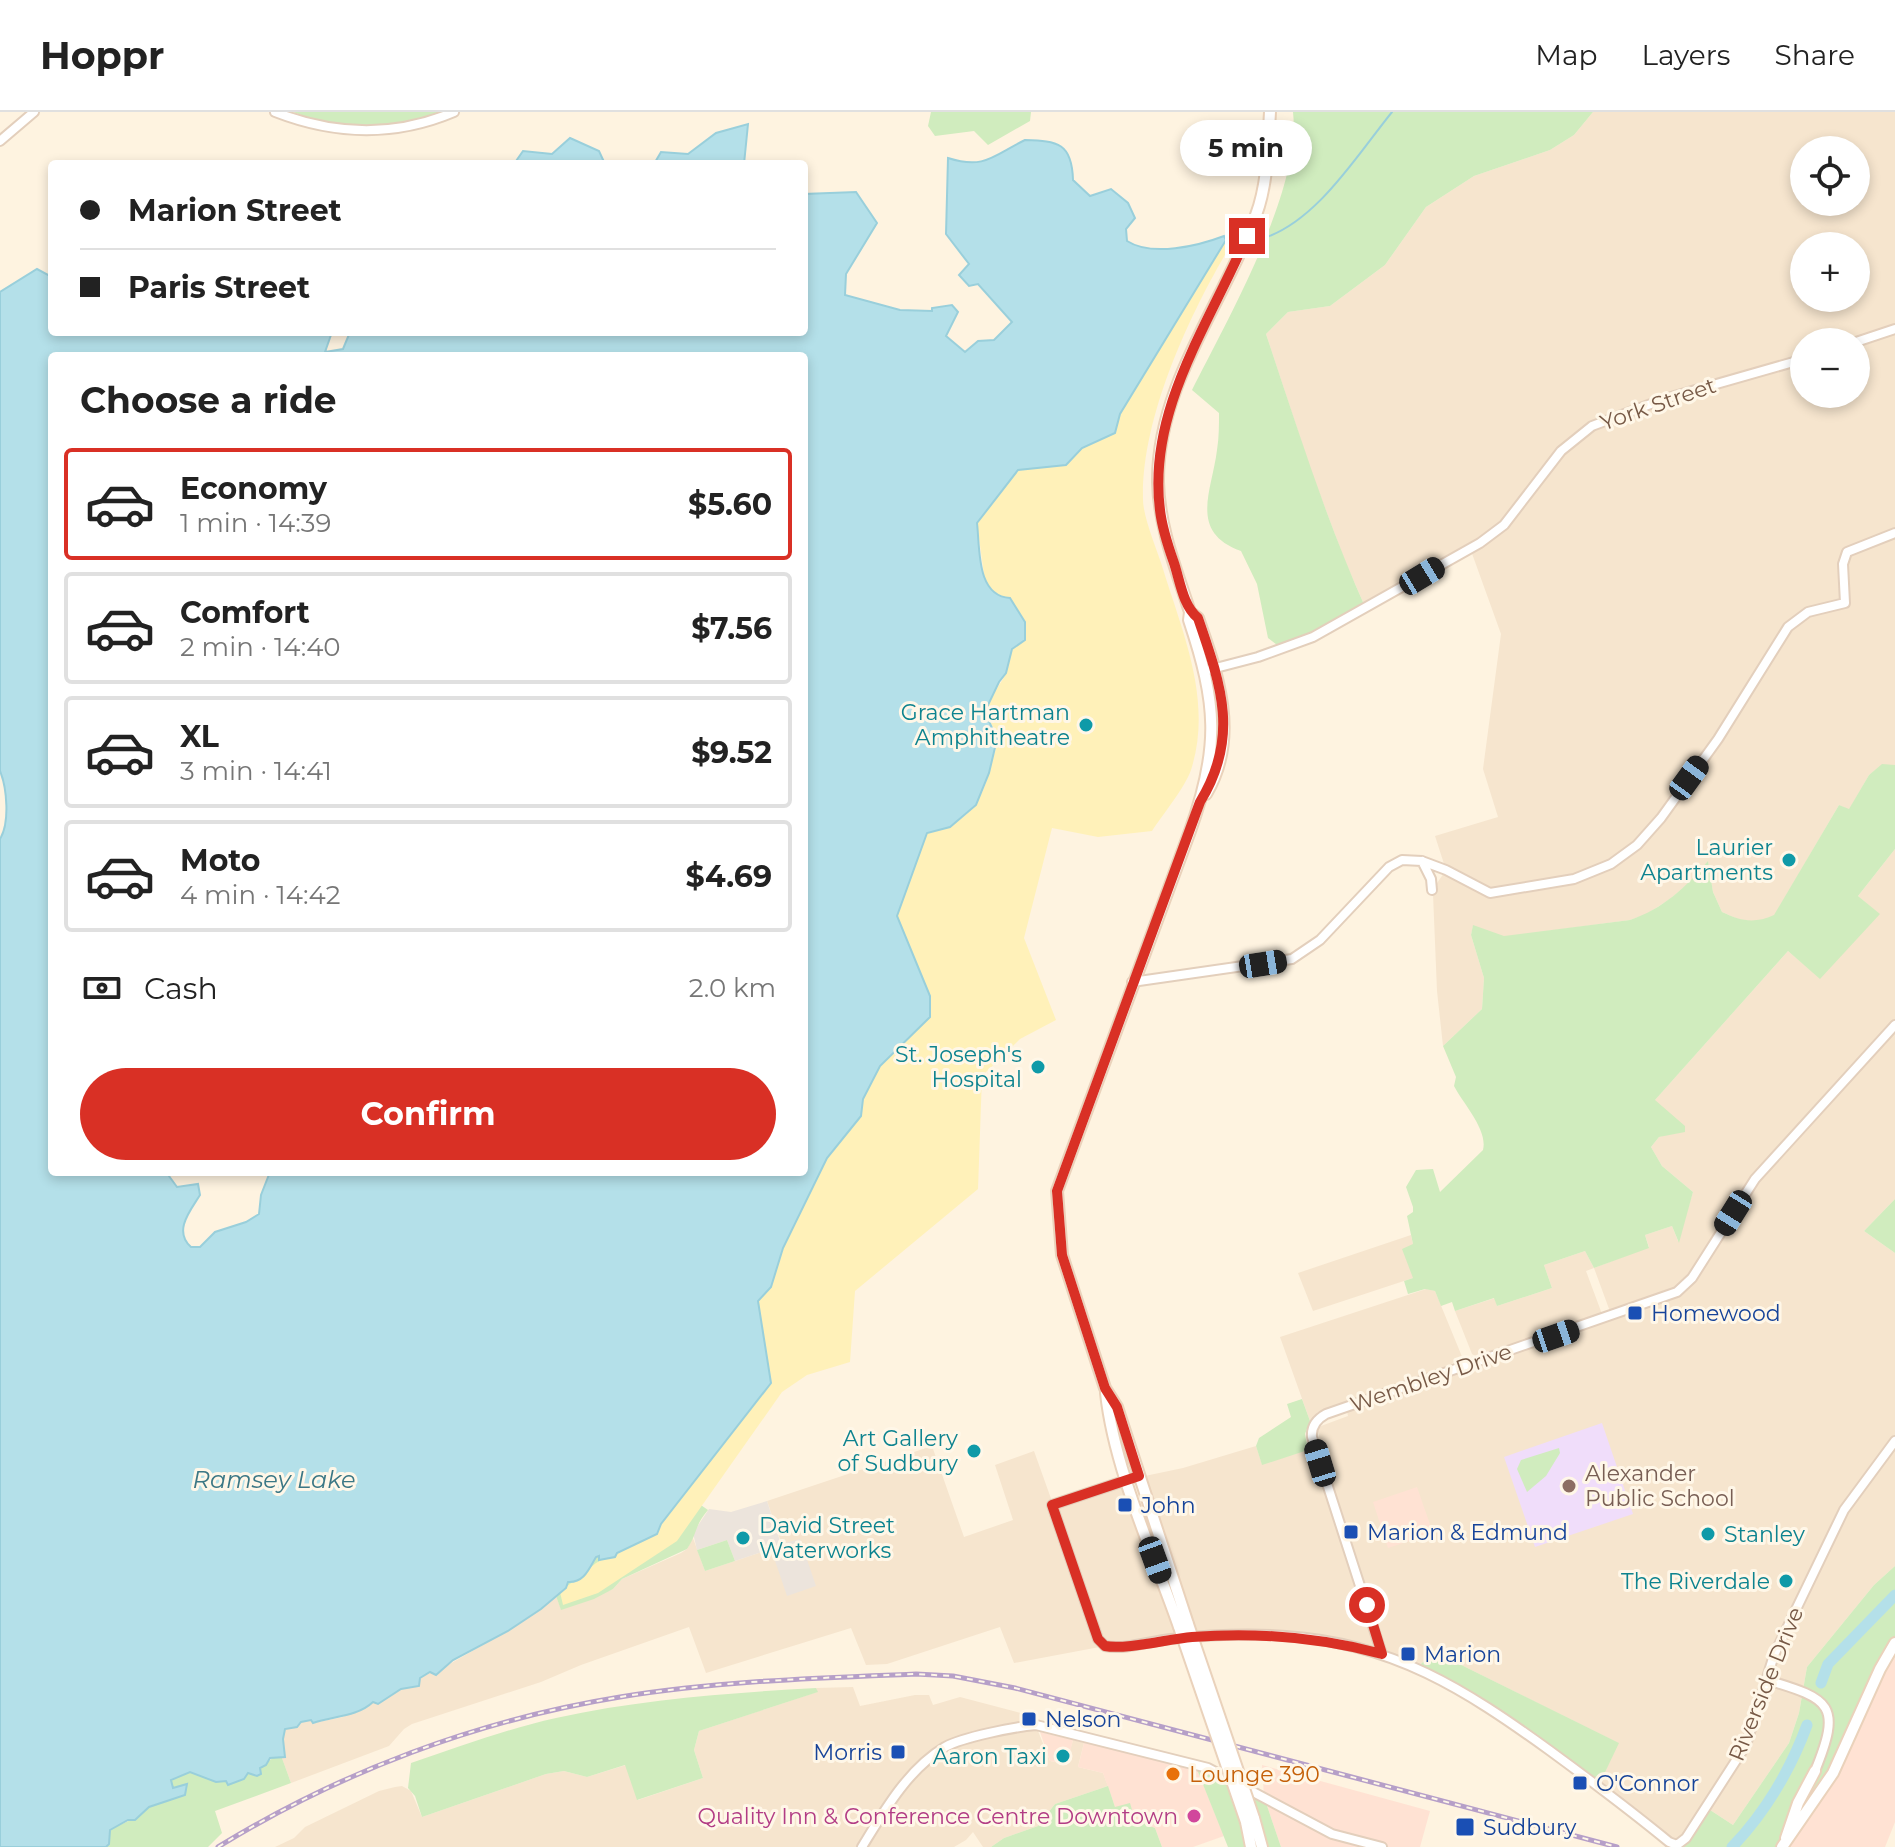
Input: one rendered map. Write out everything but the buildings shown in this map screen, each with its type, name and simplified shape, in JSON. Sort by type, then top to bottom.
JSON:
[{"type":"main road","points":[[1184,1626],[1127,1480],[1113,1433],[1105,1388],[1062,1255],[1057,1191],[1132,982],[1200,802],[1217,771],[1223,748],[1223,707],[1198,618],[1190,612],[1160,511],[1159,456],[1176,391],[1258,212],[1268,157],[1270,112]]},
{"type":"main road","points":[[1105,1388],[1117,1407],[1184,1626],[1262,1847]]},
{"type":"main road","points":[[1784,1845],[1842,1756],[1880,1669],[1895,1643]]},
{"type":"main road","points":[[1815,1771],[1813,1789],[1817,1798]]},
{"type":"main road","points":[[1784,1845],[1798,1803],[1815,1771]]},
{"type":"main road","points":[[1250,1820],[1251,1847]]},
{"type":"street","points":[[0,141],[34,112]]},
{"type":"street","points":[[275,112],[320,126],[370,131],[407,127],[454,112]]},
{"type":"street","points":[[1870,337],[1895,329]]},
{"type":"street","name":"York Street","points":[[1210,669],[1258,657],[1313,637],[1480,543],[1504,525],[1561,451],[1592,426],[1664,399],[1790,363]]},
{"type":"street","points":[[1132,982],[1292,959],[1320,940],[1389,867],[1402,860],[1422,861],[1446,870],[1490,893],[1574,879],[1611,864],[1637,845],[1661,818],[1718,739],[1788,627],[1815,609],[1845,603],[1843,564],[1846,554],[1856,547],[1895,533]]},
{"type":"street","points":[[1422,861],[1431,879],[1432,890]]},
{"type":"street","name":"Wembley Drive","points":[[1382,1654],[1312,1437],[1315,1424],[1326,1414],[1677,1292],[1692,1278],[1755,1179],[1895,1025]]},
{"type":"street","name":"Riverside Drive","points":[[1382,1654],[1433,1674],[1476,1699],[1677,1845],[1682,1842],[1746,1745],[1774,1655],[1844,1510],[1895,1441]]},
{"type":"street","points":[[1139,1476],[1052,1505],[1098,1639],[1105,1646],[1206,1636],[1264,1635],[1326,1640],[1382,1654]]},
{"type":"street","points":[[1767,1680],[1805,1692],[1825,1708],[1830,1731],[1815,1771]]},
{"type":"street","points":[[862,1847],[908,1780],[946,1747],[1036,1725],[1208,1768],[1332,1834],[1382,1847]]},
{"type":"shaded area","points":[[1593,112],[1895,112],[1895,765],[1882,765],[1869,775],[1849,810],[1839,805],[1774,916],[1759,922],[1740,920],[1722,912],[1713,892],[1708,862],[1670,899],[1645,915],[1630,920],[1504,937],[1473,926],[1471,935],[1484,978],[1482,1009],[1443,1046],[1433,894],[1446,870],[1435,836],[1498,817],[1483,769],[1501,634],[1470,548],[1366,609],[1310,468],[1266,334],[1288,312],[1330,306],[1385,265],[1426,207],[1474,176],[1550,150],[1574,135]]},
{"type":"shaded area","points":[[1895,849],[1895,1199],[1864,1231],[1895,1253],[1895,1566],[1874,1585],[1807,1667],[1799,1713],[1789,1743],[1733,1825],[1707,1808],[1682,1847],[1675,1847],[1598,1787],[1618,1743],[1435,1652],[1416,1668],[1396,1660],[1289,1636],[1194,1637],[1140,1477],[1183,1468],[1256,1446],[1262,1464],[1320,1446],[1318,1429],[1348,1416],[1346,1408],[1612,1317],[1594,1268],[1649,1247],[1645,1235],[1672,1226],[1678,1241],[1693,1192],[1662,1166],[1651,1147],[1659,1137],[1666,1135],[1654,1101],[1788,951],[1820,978],[1879,914],[1858,896]]},
{"type":"shaded area","points":[[1411,1235],[1413,1278],[1313,1311],[1298,1273]]},
{"type":"shaded area","points":[[1585,1251],[1594,1268],[1586,1271],[1602,1314],[1477,1357],[1472,1354],[1455,1311],[1495,1298],[1497,1306],[1552,1288],[1544,1265]]},
{"type":"shaded area","points":[[1426,1289],[1435,1291],[1463,1359],[1452,1363],[1453,1366],[1318,1412],[1310,1421],[1280,1337]]},
{"type":"shaded area","name":"Alexander Public School","points":[[1602,1423],[1633,1514],[1535,1547],[1504,1457]]},
{"type":"shaded area","points":[[932,1446],[964,1537],[1013,1520],[995,1465],[1034,1451],[1054,1507],[1127,1481],[1182,1638],[1105,1646],[1014,1663],[1000,1627],[887,1664],[866,1665],[851,1628],[706,1673],[689,1627],[541,1682],[412,1724],[389,1746],[291,1783],[282,1758],[285,1753],[285,1729],[301,1722],[311,1720],[313,1723],[343,1717],[373,1702],[378,1703],[514,1627],[556,1596],[561,1609],[613,1589],[622,1579],[681,1553],[693,1538],[705,1571],[800,1539],[782,1545],[767,1501]]},
{"type":"shaded area","points":[[1417,1487],[1433,1533],[1388,1548],[1373,1502]]},
{"type":"shaded area","points":[[767,1501],[781,1544],[800,1539],[816,1586],[787,1596],[771,1549],[735,1561],[727,1540],[697,1550],[693,1533],[709,1509],[731,1512]]},
{"type":"shaded area","points":[[1895,1644],[1895,1822],[1885,1847],[1783,1847]]},
{"type":"shaded area","points":[[853,1687],[860,1706],[929,1695],[933,1705],[960,1697],[1032,1716],[1050,1761],[1066,1764],[1073,1740],[1084,1743],[1078,1767],[1103,1773],[1108,1786],[1055,1804],[1038,1826],[1004,1838],[991,1847],[983,1847],[973,1832],[954,1847],[275,1847],[294,1838],[305,1827],[379,1791],[402,1786],[411,1791],[422,1817],[546,1774],[564,1771],[587,1777],[626,1765],[638,1800],[703,1778],[694,1750],[699,1731],[817,1692],[816,1688]]},
{"type":"shaded area","points":[[1040,1732],[1073,1740],[1067,1764],[1050,1761]]},
{"type":"shaded area","points":[[1084,1743],[1153,1755],[1196,1767],[1224,1836],[1193,1847],[1162,1847],[1155,1828],[1115,1807],[1103,1773],[1078,1767]]},
{"type":"shaded area","points":[[1262,1765],[1430,1811],[1420,1847],[1281,1847],[1264,1797]]},
{"type":"green space","points":[[293,112],[440,112],[405,123],[367,126],[329,122]]},
{"type":"green space","points":[[931,112],[1031,112],[1030,121],[988,145],[974,131],[935,136],[928,126]]},
{"type":"green space","points":[[1293,112],[1593,112],[1574,135],[1550,150],[1474,176],[1426,207],[1385,265],[1330,306],[1288,312],[1266,334],[1325,507],[1366,609],[1281,648],[1268,638],[1257,584],[1241,551],[1225,543],[1214,533],[1209,522],[1208,495],[1218,445],[1219,413],[1192,390],[1242,292],[1274,216],[1293,143]]},
{"type":"green space","points":[[1882,764],[1895,765],[1895,849],[1858,896],[1880,914],[1820,979],[1788,951],[1655,1100],[1685,1126],[1685,1132],[1659,1137],[1651,1147],[1662,1166],[1693,1192],[1679,1243],[1672,1226],[1645,1235],[1649,1248],[1594,1268],[1585,1251],[1544,1265],[1552,1288],[1497,1306],[1494,1298],[1455,1311],[1452,1302],[1441,1306],[1435,1291],[1425,1289],[1408,1294],[1404,1281],[1413,1278],[1402,1249],[1413,1244],[1407,1216],[1413,1212],[1413,1207],[1406,1187],[1416,1170],[1433,1169],[1440,1192],[1483,1150],[1482,1134],[1454,1086],[1456,1077],[1443,1046],[1482,1009],[1484,978],[1471,935],[1473,925],[1504,936],[1630,920],[1653,910],[1673,896],[1708,861],[1713,892],[1722,912],[1748,920],[1774,915],[1839,805],[1849,809],[1869,775]]},
{"type":"green space","points":[[1895,1199],[1895,1253],[1864,1231]]},
{"type":"green space","points":[[1302,1399],[1310,1421],[1305,1434],[1308,1450],[1262,1465],[1256,1446],[1259,1438],[1291,1417],[1287,1404]]},
{"type":"green space","points":[[1559,1448],[1560,1453],[1546,1476],[1527,1492],[1517,1469],[1521,1460]]},
{"type":"green space","points":[[685,1494],[708,1510],[687,1549],[622,1579],[613,1589],[594,1599],[561,1610],[556,1596],[566,1588],[568,1581],[596,1557],[599,1556],[600,1560],[609,1557]]},
{"type":"green space","points":[[727,1540],[735,1561],[705,1571],[697,1550]]},
{"type":"green space","points":[[1895,1566],[1895,1644],[1842,1756],[1783,1847],[1682,1847],[1707,1808],[1733,1825],[1789,1743],[1799,1713],[1807,1667],[1874,1585]]},
{"type":"green space","points":[[1435,1652],[1619,1743],[1598,1787],[1497,1714],[1416,1668]]},
{"type":"green space","points":[[816,1688],[818,1692],[699,1731],[694,1750],[703,1778],[637,1800],[625,1765],[587,1777],[564,1771],[546,1774],[422,1817],[415,1796],[408,1788],[411,1763],[537,1722],[653,1701]]},
{"type":"green space","points":[[274,1757],[282,1758],[291,1783],[215,1811],[222,1833],[208,1847],[106,1847],[109,1830],[137,1817],[149,1807],[185,1795],[173,1788],[170,1780],[196,1773],[234,1782],[248,1773],[261,1774],[260,1768]]},
{"type":"green space","points":[[1196,1767],[1227,1781],[1248,1847],[1228,1847]]},
{"type":"green space","points":[[1108,1786],[1115,1807],[1130,1803],[1135,1820],[1155,1828],[1162,1847],[991,1847],[1004,1838],[1038,1826],[1055,1804]]},
{"type":"green space","points":[[1250,1789],[1264,1797],[1281,1847],[1266,1847]]},
{"type":"sand","points":[[1228,237],[1235,238],[1186,329],[1172,364],[1150,433],[1145,467],[1145,515],[1186,643],[1197,693],[1197,744],[1188,777],[1152,831],[1098,837],[1052,828],[1024,938],[1056,1020],[1020,1039],[982,1076],[978,1189],[855,1291],[850,1362],[807,1375],[782,1392],[677,1541],[598,1593],[563,1605],[560,1592],[596,1563],[650,1534],[771,1384],[758,1301],[771,1287],[783,1248],[827,1158],[861,1116],[863,1099],[880,1066],[930,1017],[930,996],[897,916],[927,833],[963,817],[984,789],[997,740],[988,709],[1007,671],[1010,653],[1004,598],[993,593],[985,582],[977,523],[1018,470],[1066,465],[1082,448],[1115,433],[1120,414]]},
{"type":"water","points":[[748,124],[744,160],[656,160],[661,152],[688,154],[716,133]]},
{"type":"water","points":[[570,138],[599,151],[603,160],[517,160],[523,151],[552,154]]},
{"type":"water","name":"Ramsey Lake","points":[[1025,140],[1046,141],[1061,146],[1070,158],[1073,180],[1090,196],[1111,189],[1128,203],[1135,218],[1126,229],[1127,241],[1137,246],[1162,249],[1224,236],[1226,240],[1120,414],[1115,433],[1082,448],[1066,465],[1018,470],[977,523],[985,580],[999,595],[1010,598],[1025,622],[1025,640],[1012,649],[1006,673],[988,705],[988,719],[997,739],[989,773],[976,805],[950,827],[927,833],[897,916],[930,996],[930,1017],[880,1066],[863,1099],[861,1116],[827,1158],[783,1248],[771,1287],[758,1301],[771,1383],[661,1524],[657,1534],[617,1553],[615,1557],[599,1560],[599,1556],[596,1557],[582,1578],[568,1582],[566,1588],[541,1609],[508,1631],[453,1660],[436,1675],[430,1672],[420,1678],[419,1686],[401,1689],[378,1704],[373,1702],[352,1713],[313,1723],[311,1720],[301,1722],[297,1727],[285,1729],[285,1757],[270,1758],[257,1776],[248,1773],[244,1779],[228,1785],[226,1781],[216,1782],[190,1772],[171,1780],[173,1788],[187,1784],[185,1795],[149,1807],[135,1820],[128,1820],[110,1830],[106,1847],[0,1847],[0,839],[6,805],[0,771],[0,292],[37,269],[48,275],[48,336],[331,336],[325,352],[343,349],[348,336],[808,336],[808,194],[856,192],[877,223],[846,274],[845,295],[900,310],[932,311],[932,308],[952,305],[958,312],[946,336],[965,352],[978,341],[994,340],[1012,322],[978,284],[969,286],[959,275],[969,264],[946,234],[948,158],[980,162]]},
{"type":"waterway","points":[[1261,239],[1281,231],[1317,203],[1350,167],[1392,112]]},
{"type":"waterway","points":[[1821,1683],[1828,1664],[1895,1595]]},
{"type":"waterway","points":[[1732,1847],[1776,1790],[1807,1725]]},
{"type":"railway","points":[[218,1847],[312,1795],[361,1773],[412,1752],[514,1720],[620,1697],[693,1687],[916,1674],[953,1676],[1015,1688],[1617,1847]]},
{"type":"place","name":"Grace Hartman Amphitheatre","points":[[1086,725]]},
{"type":"place","name":"Laurier Apartments","points":[[1789,860]]},
{"type":"place","name":"St. Joseph's Hospital","points":[[1038,1067]]},
{"type":"place","name":"Homewood","points":[[1635,1313]]},
{"type":"place","name":"Art Gallery of Sudbury","points":[[974,1451]]},
{"type":"place","name":"Alexander Public School","points":[[1569,1486]]},
{"type":"place","name":"John","points":[[1125,1505]]},
{"type":"place","name":"Marion & Edmund","points":[[1351,1532]]},
{"type":"place","name":"Stanley","points":[[1708,1534]]},
{"type":"place","name":"David Street Waterworks","points":[[743,1538]]},
{"type":"place","name":"The Riverdale","points":[[1786,1581]]},
{"type":"place","name":"Marion","points":[[1408,1654]]},
{"type":"place","name":"Nelson","points":[[1029,1719]]},
{"type":"place","name":"Morris","points":[[898,1752]]},
{"type":"place","name":"Aaron Taxi","points":[[1063,1756]]},
{"type":"place","name":"Lounge 390","points":[[1173,1774]]},
{"type":"place","name":"O'Connor","points":[[1580,1783]]},
{"type":"place","name":"Quality Inn & Conference Centre Downtown","points":[[1194,1816]]},
{"type":"place","name":"Sudbury","points":[[1465,1827]]},
{"type":"route","points":[[1247,236],[1176,391],[1159,456],[1160,511],[1190,612],[1198,618],[1220,685],[1223,748],[1217,771],[1200,802],[1132,982],[1057,1191],[1062,1255],[1074,1297],[1105,1388],[1117,1407],[1139,1476],[1052,1505],[1098,1639],[1105,1646],[1206,1636],[1264,1635],[1326,1640],[1382,1654],[1367,1605]]}]
